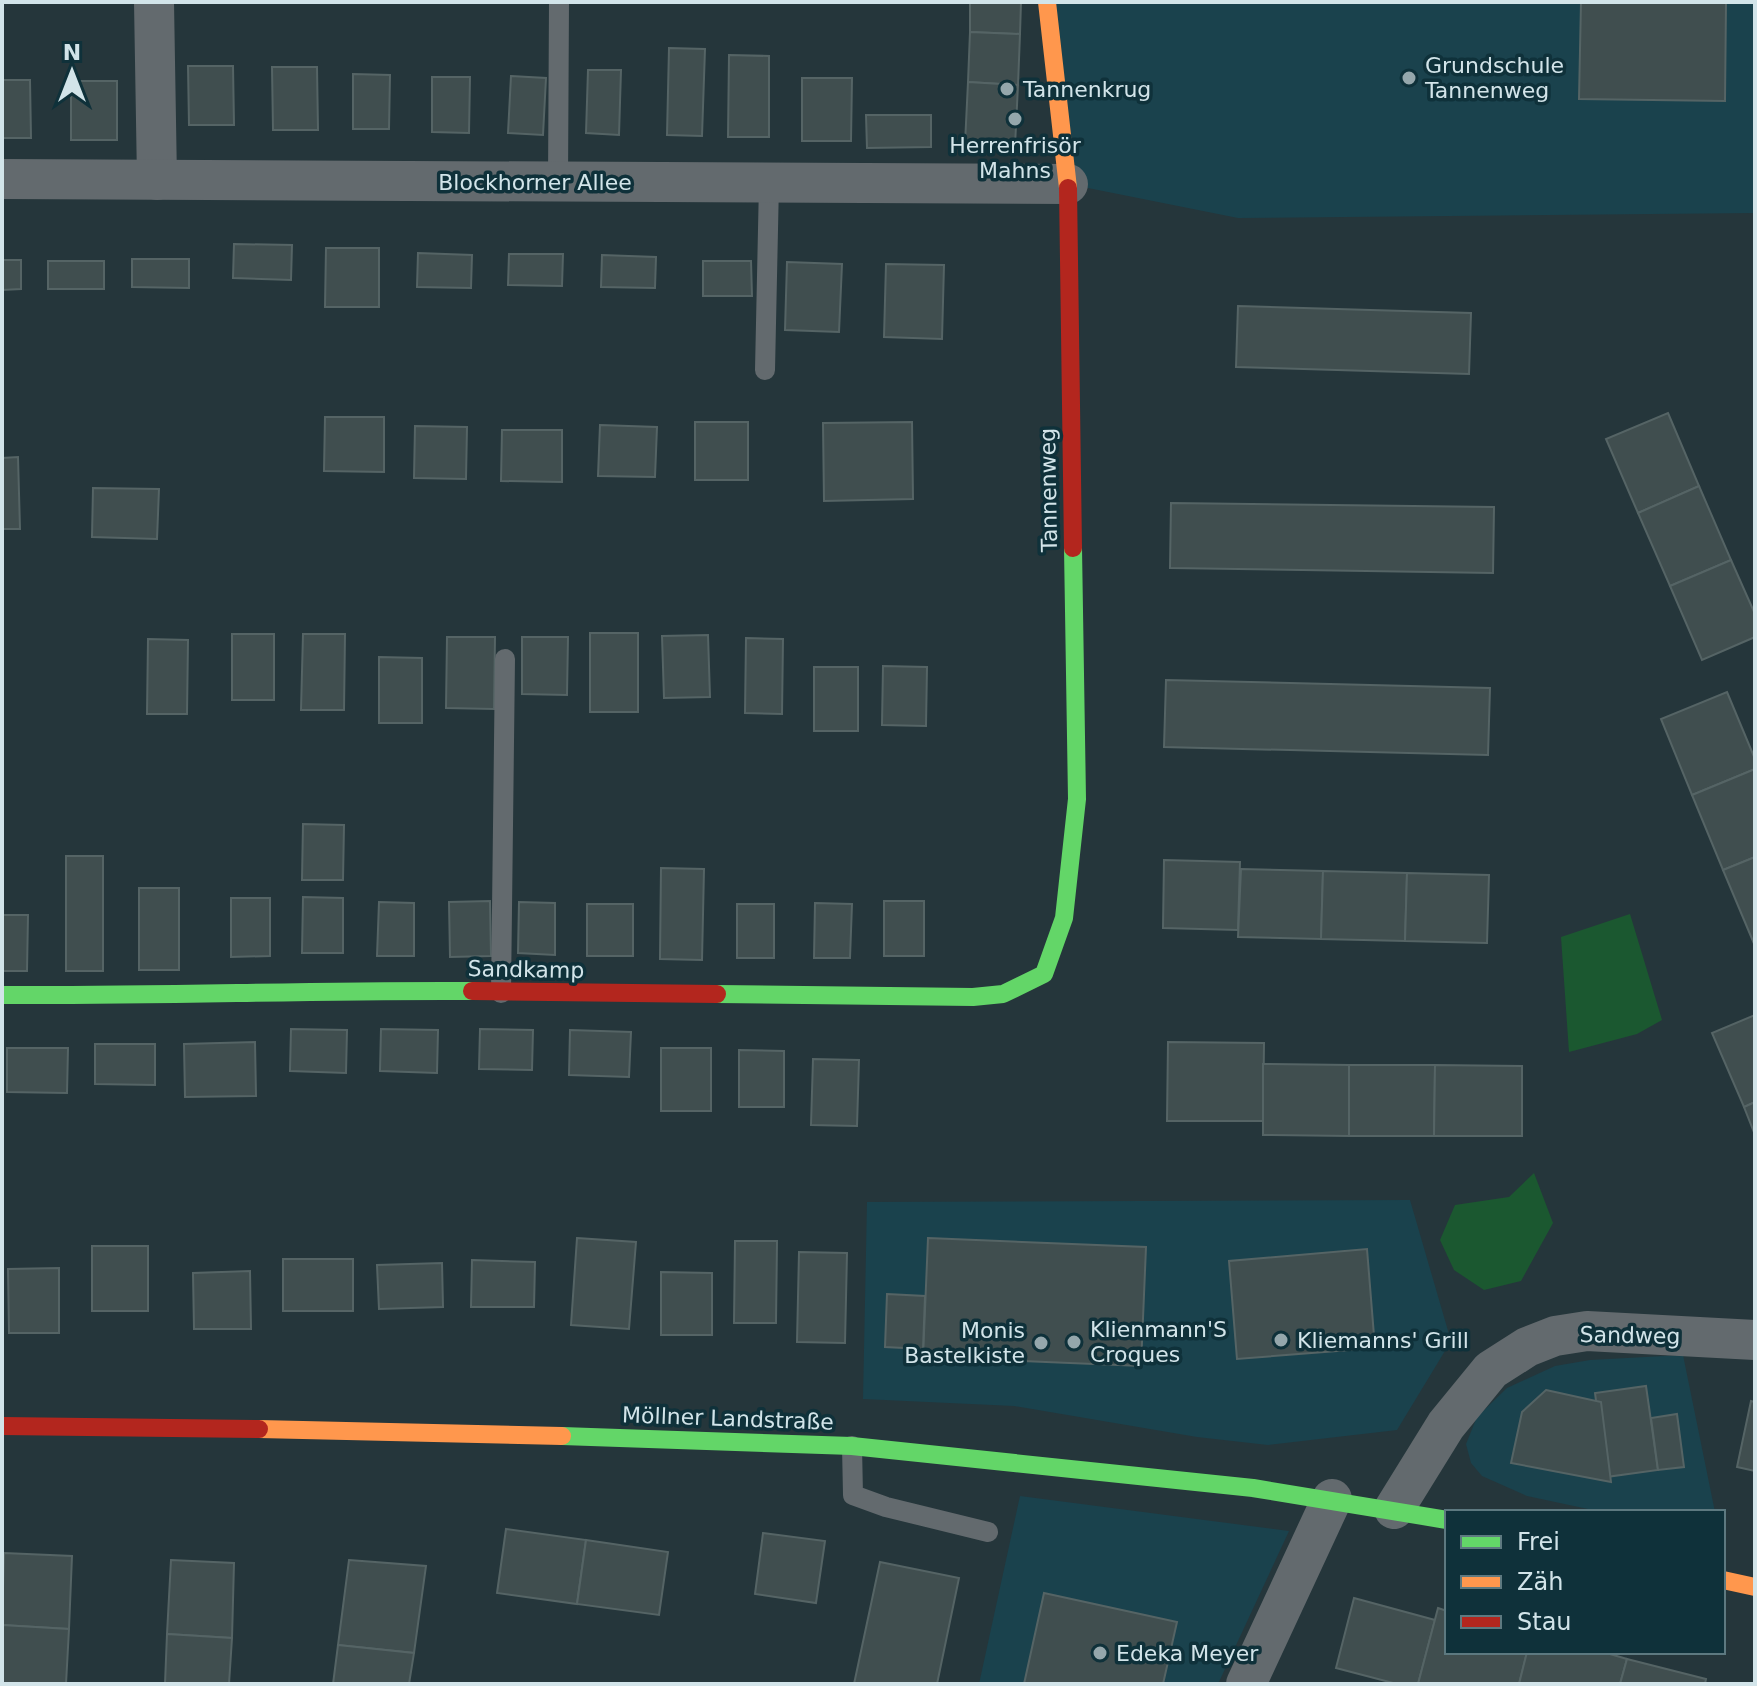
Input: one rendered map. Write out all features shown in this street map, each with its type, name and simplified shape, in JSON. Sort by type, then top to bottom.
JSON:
[{"type":"street","points":[[154,2],[157,180]]},
{"type":"street","name":"Tannenweg","points":[[1044,974],[1064,918],[1077,799],[1068,184],[1047,2]]},
{"type":"street","name":"Blockhorner Allee","points":[[2,179],[1068,184]]},
{"type":"street","name":"Sandkamp","points":[[2,995],[129,996],[355,990],[973,997],[1003,994],[1044,974]]},
{"type":"street","name":"Sandweg","points":[[1394,1509],[1446,1425],[1491,1370],[1527,1347],[1555,1336],[1587,1331],[1755,1340]]},
{"type":"street","name":"Möllner Landstraße","points":[[2,1426],[438,1431],[852,1446],[1253,1488],[1445,1520]]},
{"type":"street","points":[[1246,1684],[1332,1499]]},
{"type":"street","points":[[1725,1580],[1755,1587]]},
{"type":"lane","points":[[558,182],[559,2]]},
{"type":"lane","points":[[765,370],[769,183]]},
{"type":"lane","points":[[501,993],[505,659]]},
{"type":"lane","points":[[852,1446],[853,1495],[886,1507],[988,1532]]},
{"type":"shaded area","name":"Grundschule Tannenweg","points":[[1056,2],[1755,2],[1755,213],[1238,218],[1068,184]]},
{"type":"shaded area","points":[[1410,1200],[1451,1341],[1397,1430],[1268,1445],[1197,1437],[1014,1406],[863,1399],[867,1202]]},
{"type":"shaded area","points":[[1683,1355],[1715,1510],[1593,1510],[1527,1496],[1482,1476],[1471,1463],[1466,1444],[1477,1417],[1507,1388],[1555,1366],[1590,1360]]},
{"type":"shaded area","points":[[1020,1496],[1289,1531],[1218,1684],[979,1684]]},
{"type":"green space","points":[[1630,914],[1662,1020],[1637,1034],[1569,1052],[1561,937]]},
{"type":"green space","points":[[1534,1173],[1553,1223],[1521,1281],[1484,1290],[1454,1270],[1440,1240],[1455,1205],[1509,1197]]},
{"type":"building","points":[[970,2],[1021,2],[1020,34],[970,32]]},
{"type":"building","points":[[1581,2],[1726,2],[1725,101],[1579,99]]},
{"type":"building","points":[[970,32],[1020,34],[1018,85],[968,82]]},
{"type":"building","points":[[669,48],[705,49],[702,136],[667,135]]},
{"type":"building","points":[[729,55],[769,56],[769,137],[728,137]]},
{"type":"building","points":[[188,66],[233,66],[234,125],[189,125]]},
{"type":"building","points":[[272,67],[317,67],[318,130],[273,130]]},
{"type":"building","points":[[588,70],[621,70],[619,135],[586,133]]},
{"type":"building","points":[[353,74],[390,75],[389,129],[353,129]]},
{"type":"building","points":[[511,76],[546,78],[543,135],[508,133]]},
{"type":"building","points":[[432,77],[470,77],[469,133],[432,132]]},
{"type":"building","points":[[802,78],[852,78],[851,141],[802,141]]},
{"type":"building","points":[[2,80],[30,80],[31,138],[2,138]]},
{"type":"building","points":[[71,81],[117,81],[117,140],[71,140]]},
{"type":"building","points":[[968,82],[1018,85],[1015,146],[965,144]]},
{"type":"building","points":[[866,115],[931,115],[931,147],[867,148]]},
{"type":"building","points":[[234,244],[292,245],[291,280],[233,278]]},
{"type":"building","points":[[326,248],[379,248],[379,307],[325,307]]},
{"type":"building","points":[[418,253],[472,255],[471,288],[417,287]]},
{"type":"building","points":[[509,254],[563,254],[562,286],[508,285]]},
{"type":"building","points":[[602,255],[656,257],[655,288],[601,287]]},
{"type":"building","points":[[132,259],[189,259],[189,288],[132,287]]},
{"type":"building","points":[[2,260],[21,260],[21,289],[2,290]]},
{"type":"building","points":[[48,261],[104,261],[104,289],[48,289]]},
{"type":"building","points":[[703,261],[751,261],[752,296],[703,296]]},
{"type":"building","points":[[787,262],[842,264],[839,332],[785,330]]},
{"type":"building","points":[[886,264],[944,265],[942,339],[884,337]]},
{"type":"building","points":[[1238,306],[1471,313],[1469,374],[1236,367]]},
{"type":"building","points":[[1668,413],[1699,486],[1638,513],[1606,439]]},
{"type":"building","points":[[325,417],[384,417],[384,472],[324,471]]},
{"type":"building","points":[[695,422],[748,422],[748,480],[695,480]]},
{"type":"building","points":[[912,422],[913,499],[824,501],[823,423]]},
{"type":"building","points":[[600,425],[657,427],[655,477],[598,476]]},
{"type":"building","points":[[415,426],[467,427],[466,479],[414,478]]},
{"type":"building","points":[[502,430],[562,430],[562,482],[501,481]]},
{"type":"building","points":[[18,457],[20,529],[2,529],[2,458]]},
{"type":"building","points":[[1699,486],[1731,560],[1670,586],[1638,513]]},
{"type":"building","points":[[93,488],[159,489],[157,539],[92,537]]},
{"type":"building","points":[[1171,503],[1494,507],[1493,573],[1170,568]]},
{"type":"building","points":[[1731,560],[1755,614],[1755,637],[1702,660],[1670,586]]},
{"type":"building","points":[[590,633],[638,633],[638,712],[590,712]]},
{"type":"building","points":[[232,634],[274,634],[274,700],[232,700]]},
{"type":"building","points":[[303,634],[345,634],[344,710],[301,710]]},
{"type":"building","points":[[708,635],[710,697],[664,698],[662,636]]},
{"type":"building","points":[[447,637],[495,637],[494,709],[446,708]]},
{"type":"building","points":[[522,637],[568,637],[567,695],[522,694]]},
{"type":"building","points":[[746,638],[783,639],[782,714],[745,713]]},
{"type":"building","points":[[148,639],[188,640],[187,714],[147,714]]},
{"type":"building","points":[[379,657],[422,658],[422,723],[379,723]]},
{"type":"building","points":[[883,666],[927,667],[926,726],[882,725]]},
{"type":"building","points":[[814,667],[858,667],[858,731],[814,731]]},
{"type":"building","points":[[1166,680],[1490,688],[1488,755],[1164,747]]},
{"type":"building","points":[[1727,692],[1755,759],[1755,769],[1692,795],[1661,719]]},
{"type":"building","points":[[1755,769],[1755,857],[1723,870],[1692,795]]},
{"type":"building","points":[[303,824],[344,825],[343,880],[302,880]]},
{"type":"building","points":[[66,856],[103,856],[103,971],[66,971]]},
{"type":"building","points":[[1755,857],[1755,946],[1723,870]]},
{"type":"building","points":[[1164,860],[1240,862],[1238,930],[1163,928]]},
{"type":"building","points":[[661,868],[704,869],[702,960],[660,959]]},
{"type":"building","points":[[1241,869],[1323,871],[1321,939],[1238,937]]},
{"type":"building","points":[[1323,871],[1407,873],[1405,941],[1321,939]]},
{"type":"building","points":[[1407,873],[1489,875],[1487,943],[1405,941]]},
{"type":"building","points":[[139,888],[179,888],[179,970],[139,970]]},
{"type":"building","points":[[303,897],[343,898],[343,953],[302,953]]},
{"type":"building","points":[[231,898],[270,898],[270,956],[231,957]]},
{"type":"building","points":[[490,901],[491,956],[450,957],[449,902]]},
{"type":"building","points":[[884,901],[924,901],[924,956],[884,956]]},
{"type":"building","points":[[379,902],[414,903],[414,956],[377,956]]},
{"type":"building","points":[[519,902],[555,903],[555,955],[518,953]]},
{"type":"building","points":[[815,903],[852,904],[850,958],[814,958]]},
{"type":"building","points":[[587,904],[633,904],[633,956],[587,956]]},
{"type":"building","points":[[737,904],[774,904],[774,958],[737,958]]},
{"type":"building","points":[[2,915],[28,915],[27,971],[2,971]]},
{"type":"building","points":[[1755,1015],[1755,1102],[1744,1107],[1712,1033]]},
{"type":"building","points":[[291,1029],[347,1030],[346,1073],[290,1071]]},
{"type":"building","points":[[381,1029],[438,1030],[437,1073],[380,1071]]},
{"type":"building","points":[[480,1029],[533,1030],[532,1070],[479,1069]]},
{"type":"building","points":[[570,1030],[631,1032],[629,1077],[569,1075]]},
{"type":"building","points":[[255,1042],[256,1096],[185,1097],[184,1044]]},
{"type":"building","points":[[1168,1042],[1264,1043],[1263,1121],[1167,1121]]},
{"type":"building","points":[[95,1044],[155,1044],[155,1085],[95,1084]]},
{"type":"building","points":[[7,1048],[68,1048],[67,1093],[7,1092]]},
{"type":"building","points":[[661,1048],[711,1048],[711,1111],[661,1111]]},
{"type":"building","points":[[739,1050],[784,1051],[784,1107],[739,1107]]},
{"type":"building","points":[[813,1059],[859,1060],[857,1126],[811,1125]]},
{"type":"building","points":[[1263,1064],[1349,1065],[1349,1136],[1263,1135]]},
{"type":"building","points":[[1349,1065],[1435,1065],[1434,1136],[1349,1136]]},
{"type":"building","points":[[1435,1065],[1522,1066],[1522,1136],[1434,1136]]},
{"type":"building","points":[[1755,1102],[1755,1135],[1744,1107]]},
{"type":"building","points":[[577,1238],[636,1242],[629,1329],[571,1325]]},
{"type":"building","points":[[928,1238],[1146,1247],[1141,1366],[923,1357]]},
{"type":"building","points":[[735,1241],[777,1241],[776,1323],[734,1323]]},
{"type":"building","points":[[92,1246],[148,1246],[148,1311],[92,1311]]},
{"type":"building","points":[[1367,1249],[1375,1348],[1237,1359],[1229,1261]]},
{"type":"building","points":[[799,1252],[847,1253],[845,1343],[797,1342]]},
{"type":"building","points":[[283,1259],[353,1259],[353,1311],[283,1311]]},
{"type":"building","points":[[472,1260],[535,1262],[534,1307],[471,1307]]},
{"type":"building","points":[[442,1263],[443,1307],[379,1309],[377,1265]]},
{"type":"building","points":[[59,1268],[59,1333],[9,1333],[8,1269]]},
{"type":"building","points":[[250,1271],[251,1329],[194,1329],[193,1273]]},
{"type":"building","points":[[661,1272],[712,1273],[712,1335],[661,1335]]},
{"type":"building","points":[[887,1294],[925,1296],[923,1349],[885,1347]]},
{"type":"building","points":[[1646,1386],[1658,1470],[1606,1477],[1595,1393]]},
{"type":"building","points":[[1546,1390],[1601,1402],[1611,1482],[1511,1463],[1522,1412]]},
{"type":"building","points":[[1751,1401],[1755,1402],[1755,1471],[1737,1467]]},
{"type":"building","points":[[1677,1414],[1684,1467],[1658,1470],[1651,1418]]},
{"type":"building","points":[[506,1529],[586,1540],[577,1604],[497,1593]]},
{"type":"building","points":[[763,1533],[825,1541],[816,1603],[755,1594]]},
{"type":"building","points":[[586,1540],[668,1552],[659,1615],[577,1604]]},
{"type":"building","points":[[4,1553],[72,1556],[69,1629],[2,1625]]},
{"type":"building","points":[[171,1560],[234,1563],[232,1638],[167,1634]]},
{"type":"building","points":[[349,1560],[426,1566],[414,1653],[338,1645]]},
{"type":"building","points":[[880,1562],[959,1578],[937,1684],[854,1684]]},
{"type":"building","name":"Edeka Meyer","points":[[1044,1593],[1177,1622],[1163,1684],[1024,1684]]},
{"type":"building","points":[[1354,1598],[1435,1620],[1418,1684],[1397,1684],[1336,1668]]},
{"type":"building","points":[[1438,1608],[1445,1610],[1445,1654],[1526,1654],[1519,1684],[1418,1684]]},
{"type":"building","points":[[2,1625],[69,1629],[66,1684],[2,1684]]},
{"type":"building","points":[[167,1634],[232,1638],[229,1684],[165,1684]]},
{"type":"building","points":[[338,1645],[414,1653],[409,1684],[333,1684]]},
{"type":"building","points":[[1526,1654],[1610,1654],[1627,1659],[1620,1684],[1519,1684]]},
{"type":"building","points":[[1627,1659],[1706,1679],[1705,1684],[1620,1684]]},
{"type":"traffic: fast","points":[[717,994],[973,997],[1003,994],[1044,974],[1064,918],[1077,799],[1073,548]]},
{"type":"traffic: fast","points":[[2,995],[472,991]]},
{"type":"traffic: fast","points":[[562,1436],[852,1446],[1253,1488],[1445,1520]]},
{"type":"traffic: slow","points":[[1047,2],[1068,188]]},
{"type":"traffic: slow","points":[[259,1429],[562,1436]]},
{"type":"traffic: slow","points":[[1725,1580],[1755,1587]]},
{"type":"traffic: jam","points":[[1068,188],[1073,548]]},
{"type":"traffic: jam","points":[[472,991],[717,994]]},
{"type":"traffic: jam","points":[[2,1426],[259,1429]]},
{"type":"place","name":"Grundschule Tannenweg","points":[[1409,78]]},
{"type":"place","name":"Tannenkrug","points":[[1007,89]]},
{"type":"place","name":"Herrenfrisör Mahns","points":[[1015,119]]},
{"type":"place","name":"Kliemanns' Grill","points":[[1281,1340]]},
{"type":"place","name":"Klienmann'S Croques","points":[[1074,1342]]},
{"type":"place","name":"Monis Bastelkiste","points":[[1041,1343]]},
{"type":"place","name":"Edeka Meyer","points":[[1100,1653]]}]
